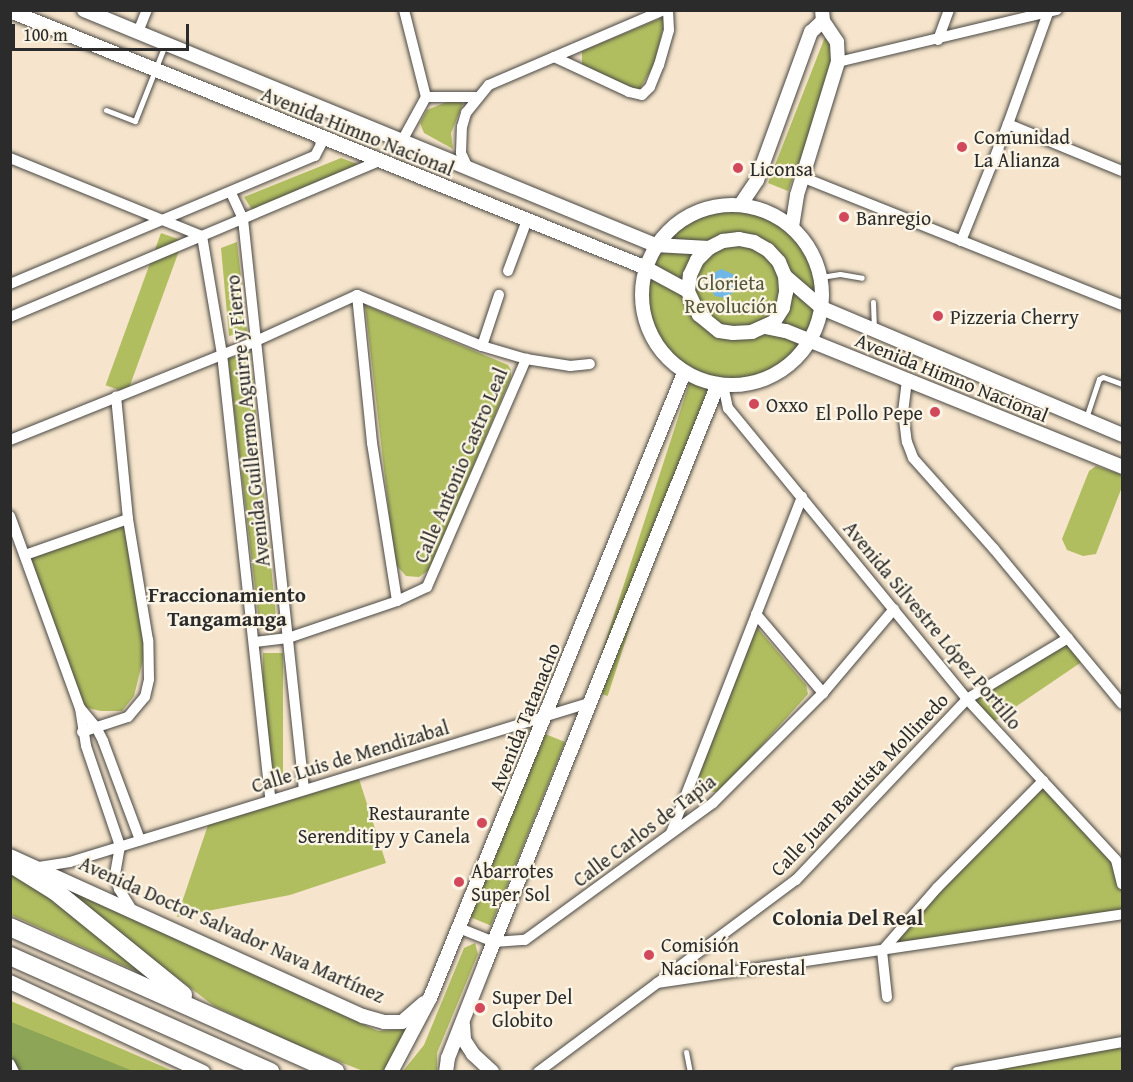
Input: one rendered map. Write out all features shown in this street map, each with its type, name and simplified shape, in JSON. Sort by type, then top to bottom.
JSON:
[{"type":"highway","points":[[10,863],[55,891],[168,985],[222,1021]]},
{"type":"highway","points":[[10,927],[335,1071]]},
{"type":"highway","points":[[10,956],[270,1071]]},
{"type":"main road","name":"Avenida Himno Nacional","points":[[84,10],[403,139],[655,245],[709,248]]},
{"type":"main road","name":"Avenida Himno Nacional","points":[[10,11],[644,267],[688,291]]},
{"type":"main road","points":[[792,227],[802,177],[838,62],[837,42],[826,14]]},
{"type":"main road","points":[[741,204],[757,180],[812,32],[826,14]]},
{"type":"main road","points":[[741,204],[772,213],[792,227],[812,252],[820,276],[822,308],[811,341],[796,359],[771,377],[742,385],[721,384],[684,373],[661,353],[646,327],[640,297],[644,267],[655,245],[682,219],[710,206],[741,204]]},
{"type":"main road","points":[[739,239],[754,242],[768,250],[779,262],[785,276],[786,292],[783,308],[774,322],[752,332],[719,331],[699,315],[688,291],[690,275],[697,260],[709,248],[723,241],[739,239]]},
{"type":"main road","name":"Avenida Himno Nacional","points":[[785,276],[822,308],[1122,435]]},
{"type":"main road","name":"Avenida Himno Nacional","points":[[765,327],[786,331],[1122,466]]},
{"type":"main road","name":"Avenida Tatanacho","points":[[391,1071],[430,998],[684,373]]},
{"type":"main road","points":[[446,1071],[463,1020],[494,942],[721,384]]},
{"type":"main road","name":"Avenida Doctor Salvador Nava Martínez","points":[[10,856],[39,867],[363,1016],[384,1022],[402,1022],[430,998]]},
{"type":"main road","points":[[10,982],[203,1071]]},
{"type":"main road","points":[[463,1020],[465,1040],[492,1071]]},
{"type":"street","points":[[138,32],[147,10]]},
{"type":"street","points":[[403,139],[426,97],[404,10]]},
{"type":"street","points":[[468,168],[461,153],[462,128],[466,113],[489,85],[554,57],[666,10],[669,30],[650,87],[642,95],[629,92],[554,57]]},
{"type":"street","points":[[938,40],[949,10]]},
{"type":"street","points":[[838,62],[1052,11]]},
{"type":"street","points":[[961,241],[1052,11]]},
{"type":"street","points":[[426,97],[477,97]]},
{"type":"street","points":[[1008,124],[1122,171]]},
{"type":"street","points":[[10,284],[315,156],[321,144],[319,137]]},
{"type":"street","points":[[12,160],[162,222],[202,236]]},
{"type":"street","points":[[10,317],[379,161]]},
{"type":"street","points":[[802,177],[1122,305]]},
{"type":"street","name":"Avenida Guillermo Aguirre y Fierro","points":[[231,193],[243,219],[304,790]]},
{"type":"street","points":[[508,271],[527,220]]},
{"type":"street","name":"Avenida Guillermo Aguirre y Fierro","points":[[202,236],[222,354],[255,642],[270,799]]},
{"type":"street","points":[[10,440],[256,341],[357,294],[372,443],[397,601]]},
{"type":"street","name":"Calle Antonio Castro Leal","points":[[255,642],[288,638],[397,601],[427,586],[526,359],[482,346],[357,294]]},
{"type":"street","points":[[482,346],[500,295]]},
{"type":"street","points":[[526,359],[570,366],[590,364]]},
{"type":"street","points":[[908,380],[903,411],[907,442],[913,458],[1122,704]]},
{"type":"street","name":"Avenida Silvestre López Portillo","points":[[721,384],[728,408],[968,699],[1116,860],[1122,884]]},
{"type":"street","points":[[82,732],[128,717],[145,697],[149,679],[148,640],[128,519],[116,397]]},
{"type":"street","points":[[671,833],[802,497]]},
{"type":"street","points":[[10,516],[80,708],[82,732],[120,846],[115,875],[119,889],[133,911]]},
{"type":"street","points":[[25,555],[128,519]]},
{"type":"street","name":"Calle Carlos de Tapia","points":[[459,928],[494,942],[525,940],[671,833],[725,793],[823,693],[894,609]]},
{"type":"street","points":[[756,614],[823,693]]},
{"type":"street","name":"Calle Juan Bautista Mollinedo","points":[[538,1071],[653,983],[796,880],[968,699],[1068,638]]},
{"type":"street","points":[[1111,691],[1122,687]]},
{"type":"street","name":"Calle Luis de Mendizabal","points":[[39,867],[70,862],[592,702]]},
{"type":"street","points":[[80,708],[96,727],[119,780],[140,840]]},
{"type":"street","points":[[887,997],[882,951],[937,888],[1043,781]]},
{"type":"street","points":[[653,983],[1122,914]]},
{"type":"street","points":[[957,1071],[1122,1041]]},
{"type":"street","points":[[10,1064],[14,1071]]},
{"type":"lane","points":[[106,110],[135,121],[166,44]]},
{"type":"lane","points":[[820,276],[840,274],[862,278]]},
{"type":"lane","points":[[873,302],[874,330]]},
{"type":"lane","points":[[1085,419],[1099,379],[1103,377],[1122,384]]},
{"type":"lane","points":[[686,1052],[690,1071]]},
{"type":"green space","points":[[666,16],[654,65],[639,90],[582,67],[582,51]]},
{"type":"green space","points":[[825,37],[833,48],[835,69],[788,191],[768,183]]},
{"type":"green space","points":[[449,101],[461,101],[463,104],[451,133],[453,149],[424,133],[420,123],[427,110]]},
{"type":"green space","points":[[341,158],[363,166],[254,213],[244,197]]},
{"type":"green space","name":"Glorieta Revolución","points":[[732,205],[750,206],[767,211],[796,231],[816,260],[821,277],[821,313],[816,330],[796,359],[767,379],[750,384],[732,385],[714,384],[697,379],[668,359],[648,330],[643,313],[642,295],[643,277],[648,260],[668,231],[697,211],[714,206]]},
{"type":"green space","points":[[161,233],[183,241],[127,393],[106,385]]},
{"type":"green space","points":[[237,242],[247,331],[229,336],[221,248]]},
{"type":"green space","points":[[365,305],[508,365],[511,370],[511,377],[430,569],[419,577],[406,576],[395,564]]},
{"type":"green space","points":[[250,351],[277,627],[260,629],[228,359]]},
{"type":"green space","points":[[690,381],[708,387],[608,696],[590,690]]},
{"type":"green space","points":[[1096,466],[1120,474],[1122,487],[1096,554],[1083,556],[1067,550],[1062,539],[1089,471]]},
{"type":"green space","points":[[127,521],[148,640],[134,696],[122,711],[101,711],[87,708],[79,701],[25,555]]},
{"type":"green space","points":[[755,625],[806,685],[808,694],[726,785],[717,792],[706,791],[700,786],[697,777]]},
{"type":"green space","points":[[1068,638],[1086,659],[990,724],[967,699]]},
{"type":"green space","points":[[263,653],[283,653],[283,779],[263,779]]},
{"type":"green space","points":[[543,733],[565,742],[491,926],[469,917]]},
{"type":"green space","points":[[359,779],[386,863],[290,895],[177,917],[208,825]]},
{"type":"green space","points":[[1043,781],[1107,850],[1122,884],[1122,914],[882,951]]},
{"type":"green space","points":[[11,870],[56,902],[147,976],[11,915]]},
{"type":"green space","points":[[54,883],[378,1031],[408,1029],[387,1071],[363,1071],[292,1043],[214,1006]]},
{"type":"green space","points":[[475,943],[478,954],[437,1053],[437,1071],[403,1071],[424,1045],[464,948]]},
{"type":"green space","points":[[11,1001],[173,1071],[11,1071]]},
{"type":"green space","points":[[11,1022],[133,1071],[11,1071]]},
{"type":"green space","points":[[1122,1042],[1122,1071],[957,1072]]},
{"type":"water","points":[[721,269],[733,274],[737,283],[734,292],[725,298],[715,296],[708,285],[709,276]]},
{"type":"place","name":"Comunidad La Alianza","points":[[962,147]]},
{"type":"place","name":"Liconsa","points":[[738,168]]},
{"type":"place","name":"Banregio","points":[[844,217]]},
{"type":"place","name":"Pizzeria Cherry","points":[[938,316]]},
{"type":"place","name":"Oxxo","points":[[754,404]]},
{"type":"place","name":"El Pollo Pepe","points":[[935,412]]},
{"type":"place","name":"Restaurante Serenditipy y Canela","points":[[482,823]]},
{"type":"place","name":"Abarrotes Super Sol","points":[[459,882]]},
{"type":"place","name":"Comisión Nacional Forestal","points":[[649,955]]},
{"type":"place","name":"Super Del Globito","points":[[480,1008]]},
{"type":"district","name":"Fraccionamiento Tangamanga","points":[[227,607]]},
{"type":"district","name":"Colonia Del Real","points":[[848,918]]}]
